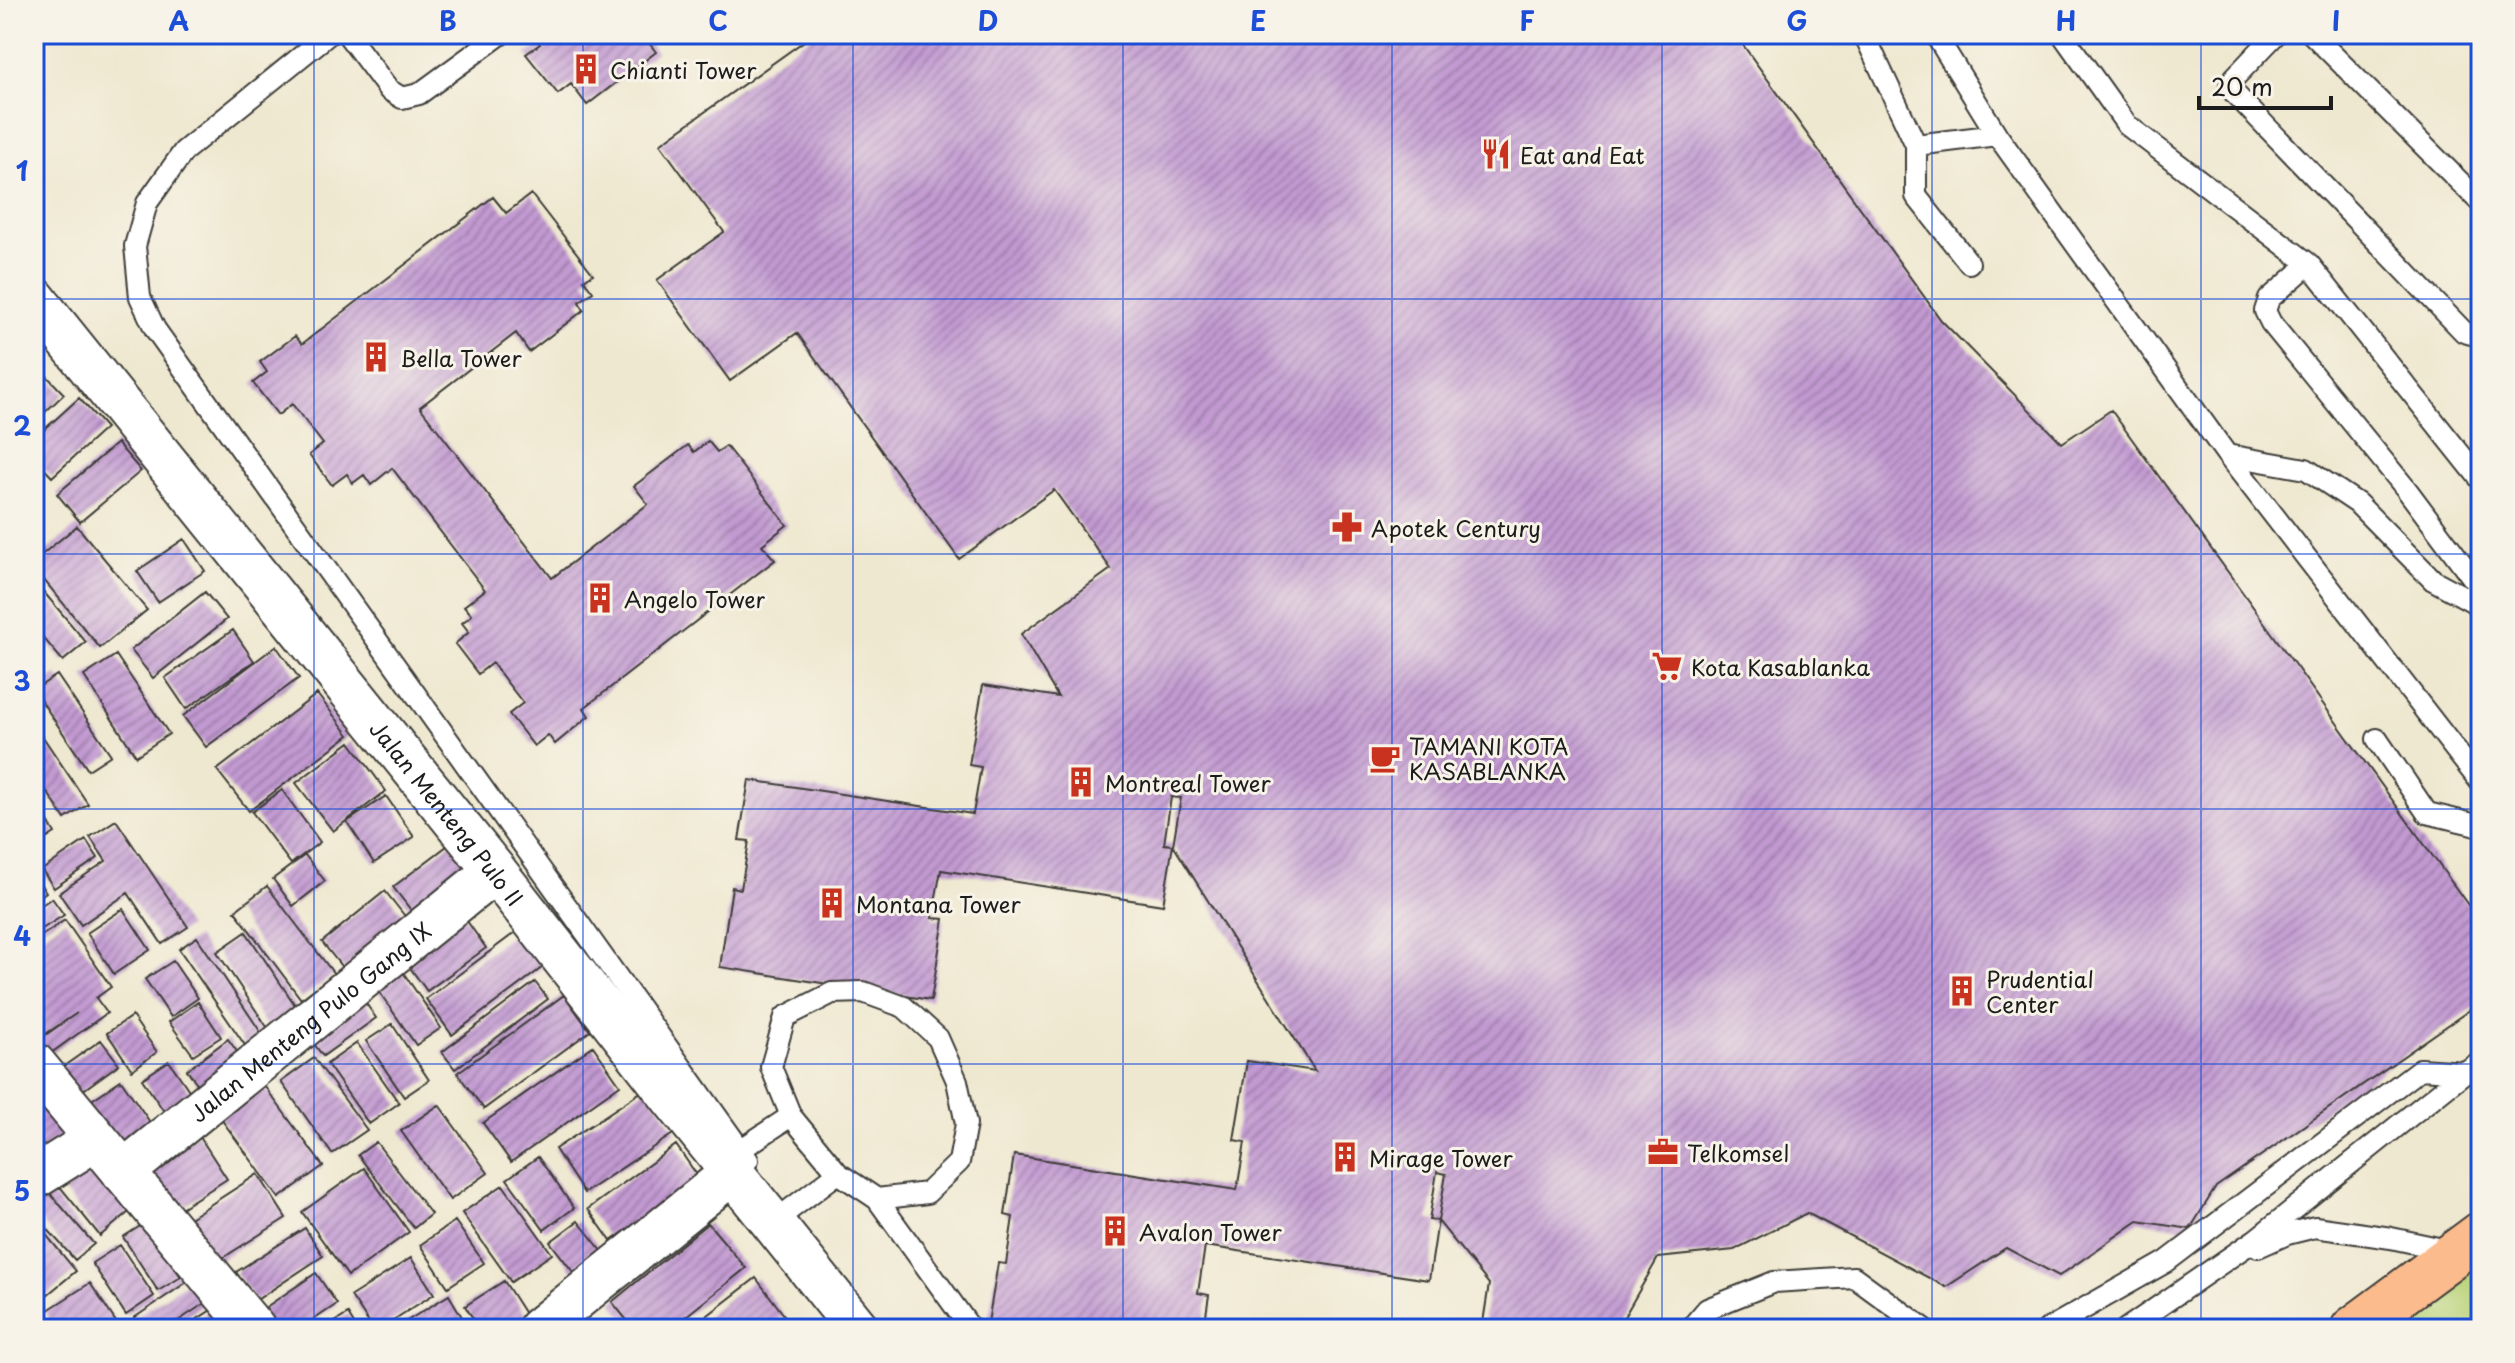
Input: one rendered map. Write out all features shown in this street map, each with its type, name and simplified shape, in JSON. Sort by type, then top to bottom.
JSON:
[{"type":"main road","points":[[2353,1329],[2470,1243]]},
{"type":"street","name":"Jalan Menteng Pulo II","points":[[35,302],[867,1325]]},
{"type":"street","name":"Jalan Menteng Pulo Gang IX","points":[[123,1172],[495,871]]},
{"type":"street","points":[[34,1064],[254,1329]]},
{"type":"street","points":[[34,1178],[96,1139]]},
{"type":"street","points":[[539,1329],[736,1162]]},
{"type":"lane","points":[[329,34],[184,151],[147,203],[135,246],[140,297],[155,329],[736,1162],[788,1211],[867,1325]]},
{"type":"lane","points":[[347,34],[389,90],[402,98],[419,94],[501,34]]},
{"type":"lane","points":[[1864,34],[1916,145],[1916,196],[1969,263]]},
{"type":"lane","points":[[1935,34],[1997,135],[2227,455],[2481,783]]},
{"type":"lane","points":[[2062,34],[2127,125],[2309,264],[2481,480]]},
{"type":"lane","points":[[2276,34],[2234,78],[2230,86],[2235,94],[2464,332],[2471,334],[2481,329]]},
{"type":"lane","points":[[2312,34],[2481,203]]},
{"type":"lane","points":[[1916,145],[1997,135]]},
{"type":"lane","points":[[2309,264],[2269,299],[2265,311],[2271,323],[2407,490],[2481,589]]},
{"type":"lane","points":[[2227,455],[2306,469],[2357,503],[2433,580],[2481,606]]},
{"type":"lane","points":[[2377,739],[2427,813],[2481,826]]},
{"type":"lane","points":[[877,1199],[927,1193],[959,1162],[966,1124],[957,1081],[938,1038],[904,1007],[863,992],[832,993],[785,1017],[771,1067],[791,1116],[838,1173],[877,1199],[971,1329]]},
{"type":"lane","points":[[2126,1329],[2221,1264],[2473,1066]]},
{"type":"lane","points":[[2048,1329],[2166,1262],[2420,1069],[2473,1066]]},
{"type":"lane","points":[[736,1162],[791,1116]]},
{"type":"lane","points":[[788,1211],[838,1173]]},
{"type":"lane","points":[[2221,1264],[2287,1234],[2315,1227],[2391,1238],[2470,1243]]},
{"type":"lane","points":[[1690,1329],[1707,1309],[1774,1282],[1854,1277],[1925,1329]]},
{"type":"green space","points":[[2481,1234],[2481,1329],[2353,1329]]},
{"type":"building","name":"Chianti Tower","points":[[533,34],[642,34],[656,52],[587,105],[571,84],[558,94],[526,54],[540,44]]},
{"type":"building","name":"Kota Kasablanka","points":[[814,34],[1735,34],[1941,320],[2062,443],[2111,410],[2481,923],[2481,1002],[2216,1187],[2190,1229],[2138,1221],[2059,1276],[2006,1248],[1946,1287],[1807,1213],[1734,1250],[1658,1258],[1617,1329],[1482,1329],[1489,1284],[1438,1221],[1429,1280],[1205,1246],[1198,1293],[1209,1295],[1204,1329],[987,1329],[998,1263],[1006,1264],[1013,1217],[1005,1215],[1014,1155],[1237,1190],[1245,1142],[1234,1140],[1247,1061],[1315,1071],[1173,845],[1163,905],[941,870],[932,918],[944,919],[931,1000],[720,967],[732,887],[741,889],[749,841],[739,840],[749,780],[973,814],[981,767],[969,765],[983,685],[1058,697],[1021,634],[1111,569],[1054,490],[959,559],[797,333],[730,381],[657,280],[724,232],[660,144]],"holes":[[[1171,797],[1181,798],[1173,845],[1164,844]],[[1437,1172],[1446,1174],[1438,1221],[1429,1220]]]},
{"type":"building","points":[[531,194],[593,274],[584,280],[593,292],[579,302],[584,310],[529,352],[516,333],[420,407],[552,578],[648,504],[634,486],[688,445],[694,452],[708,441],[717,452],[726,446],[787,525],[762,545],[775,560],[584,708],[589,716],[555,744],[548,735],[534,746],[509,714],[523,703],[492,663],[478,674],[455,644],[469,632],[462,623],[472,615],[464,606],[485,590],[392,468],[371,485],[364,475],[353,483],[347,474],[332,485],[309,455],[323,444],[292,404],[278,415],[253,383],[267,372],[260,362],[295,336],[302,344],[493,197],[506,213]]},
{"type":"building","points":[[42,371],[64,394],[34,423],[34,379]]},
{"type":"building","points":[[79,398],[106,428],[52,477],[34,458],[34,439]]},
{"type":"building","points":[[117,443],[141,471],[80,522],[57,494]]},
{"type":"building","points":[[77,526],[147,610],[100,648],[34,568],[34,561]]},
{"type":"building","points":[[184,539],[205,571],[158,602],[137,571]]},
{"type":"building","points":[[42,590],[86,642],[63,661],[34,627],[34,596]]},
{"type":"building","points":[[205,592],[227,619],[153,678],[131,650]]},
{"type":"building","points":[[233,630],[254,661],[186,709],[165,678]]},
{"type":"building","points":[[276,646],[299,678],[206,747],[183,716]]},
{"type":"building","points":[[116,655],[169,734],[136,756],[84,676]]},
{"type":"building","points":[[57,675],[111,755],[88,770],[34,690]]},
{"type":"building","points":[[317,694],[349,735],[249,811],[217,770]]},
{"type":"building","points":[[39,731],[88,804],[65,819],[34,772],[34,735]]},
{"type":"building","points":[[350,742],[386,791],[333,831],[296,783]]},
{"type":"building","points":[[282,790],[320,842],[291,864],[252,812]]},
{"type":"building","points":[[386,796],[414,837],[374,863],[347,822]]},
{"type":"building","points":[[34,800],[55,833],[34,847]]},
{"type":"building","points":[[116,820],[188,927],[162,944],[128,893],[81,925],[59,893],[106,861],[90,837]]},
{"type":"building","points":[[86,840],[98,858],[54,888],[42,870]]},
{"type":"building","points":[[451,843],[475,875],[418,919],[393,887]]},
{"type":"building","points":[[305,855],[325,881],[293,906],[273,879]]},
{"type":"building","points":[[34,875],[46,892],[34,901]]},
{"type":"building","points":[[267,886],[334,974],[301,999],[235,911]]},
{"type":"building","points":[[385,891],[412,925],[349,976],[322,942]]},
{"type":"building","points":[[52,898],[64,915],[34,934],[34,910]]},
{"type":"building","points":[[123,909],[150,950],[114,974],[87,933]]},
{"type":"building","points":[[462,914],[486,948],[427,991],[403,958]]},
{"type":"building","points":[[65,920],[111,987],[96,998],[107,1013],[44,1058],[34,1043],[77,1013],[41,1037],[34,1027],[34,941]]},
{"type":"building","points":[[246,932],[299,1011],[269,1030],[217,952]]},
{"type":"building","points":[[516,932],[543,967],[452,1035],[426,999]]},
{"type":"building","points":[[197,937],[268,1043],[251,1054],[179,949]]},
{"type":"building","points":[[173,961],[198,998],[171,1017],[145,979]]},
{"type":"building","points":[[396,962],[441,1028],[416,1045],[371,980]]},
{"type":"building","points":[[535,982],[548,999],[455,1069],[442,1052]]},
{"type":"building","points":[[356,989],[376,1018],[323,1056],[302,1028]]},
{"type":"building","points":[[564,995],[590,1031],[484,1109],[457,1073]]},
{"type":"building","points":[[198,1002],[221,1037],[193,1055],[169,1022]]},
{"type":"building","points":[[132,1016],[157,1052],[132,1070],[107,1033]]},
{"type":"building","points":[[392,1024],[429,1080],[404,1097],[366,1041]]},
{"type":"building","points":[[228,1039],[243,1060],[202,1090],[187,1070]]},
{"type":"building","points":[[101,1040],[119,1064],[75,1096],[57,1071]]},
{"type":"building","points":[[357,1043],[399,1103],[369,1124],[327,1064]]},
{"type":"building","points":[[593,1046],[620,1085],[511,1162],[483,1123]]},
{"type":"building","points":[[314,1058],[367,1130],[332,1154],[281,1082]]},
{"type":"building","points":[[169,1061],[197,1102],[170,1120],[142,1079]]},
{"type":"building","points":[[257,1076],[323,1166],[279,1198],[213,1108]]},
{"type":"building","points":[[121,1080],[156,1131],[121,1156],[86,1104]]},
{"type":"building","points":[[34,1085],[76,1146],[34,1174]]},
{"type":"building","points":[[647,1088],[676,1132],[584,1193],[555,1149]]},
{"type":"building","points":[[439,1105],[488,1173],[450,1200],[401,1131]]},
{"type":"building","points":[[198,1134],[227,1179],[173,1213],[145,1169]]},
{"type":"building","points":[[376,1142],[431,1214],[414,1228],[358,1155]]},
{"type":"building","points":[[676,1145],[699,1178],[611,1241],[588,1209]]},
{"type":"building","points":[[91,1155],[135,1207],[100,1236],[57,1183]]},
{"type":"building","points":[[538,1157],[574,1208],[544,1230],[507,1179]]},
{"type":"building","points":[[364,1168],[409,1232],[348,1276],[302,1212]]},
{"type":"building","points":[[258,1174],[286,1218],[210,1266],[182,1223]]},
{"type":"building","points":[[503,1185],[552,1254],[511,1282],[462,1213]]},
{"type":"building","points":[[48,1191],[94,1244],[75,1260],[34,1214],[34,1204]]},
{"type":"building","points":[[34,1220],[76,1271],[47,1295],[34,1278]]},
{"type":"building","points":[[455,1221],[484,1263],[448,1287],[420,1245]]},
{"type":"building","points":[[578,1221],[606,1256],[577,1277],[550,1242]]},
{"type":"building","points":[[145,1223],[181,1277],[158,1291],[123,1237]]},
{"type":"building","points":[[708,1223],[746,1268],[670,1329],[634,1329],[612,1302]]},
{"type":"building","points":[[305,1228],[323,1256],[255,1301],[236,1272]]},
{"type":"building","points":[[120,1245],[154,1296],[126,1315],[92,1263]]},
{"type":"building","points":[[411,1258],[434,1294],[379,1329],[373,1329],[351,1296]]},
{"type":"building","points":[[316,1273],[337,1304],[300,1329],[262,1329],[253,1316]]},
{"type":"building","points":[[756,1278],[784,1315],[765,1329],[690,1329]]},
{"type":"building","points":[[190,1280],[205,1303],[166,1329],[141,1329],[134,1318]]},
{"type":"building","points":[[504,1281],[527,1317],[509,1329],[480,1329],[465,1306]]},
{"type":"building","points":[[90,1283],[118,1325],[113,1329],[56,1329],[45,1312]]},
{"type":"building","points":[[449,1295],[469,1329],[394,1329]]},
{"type":"building","points":[[216,1307],[230,1329],[182,1329]]},
{"type":"building","points":[[348,1314],[357,1329],[324,1329]]},
{"type":"place","name":"Chianti Tower","points":[[586,69]]},
{"type":"place","name":"Eat and Eat","points":[[1496,154]]},
{"type":"place","name":"Bella Tower","points":[[376,357]]},
{"type":"place","name":"Apotek Century","points":[[1347,527]]},
{"type":"place","name":"Angelo Tower","points":[[600,598]]},
{"type":"place","name":"Kota Kasablanka","points":[[1667,666]]},
{"type":"place","name":"TAMANI KOTA KASABLANKA","points":[[1385,758]]},
{"type":"place","name":"Montreal Tower","points":[[1081,782]]},
{"type":"place","name":"Montana Tower","points":[[832,903]]},
{"type":"place","name":"Prudential Center","points":[[1962,991]]},
{"type":"place","name":"Telkomsel","points":[[1663,1152]]},
{"type":"place","name":"Mirage Tower","points":[[1345,1157]]},
{"type":"place","name":"Avalon Tower","points":[[1115,1231]]}]
